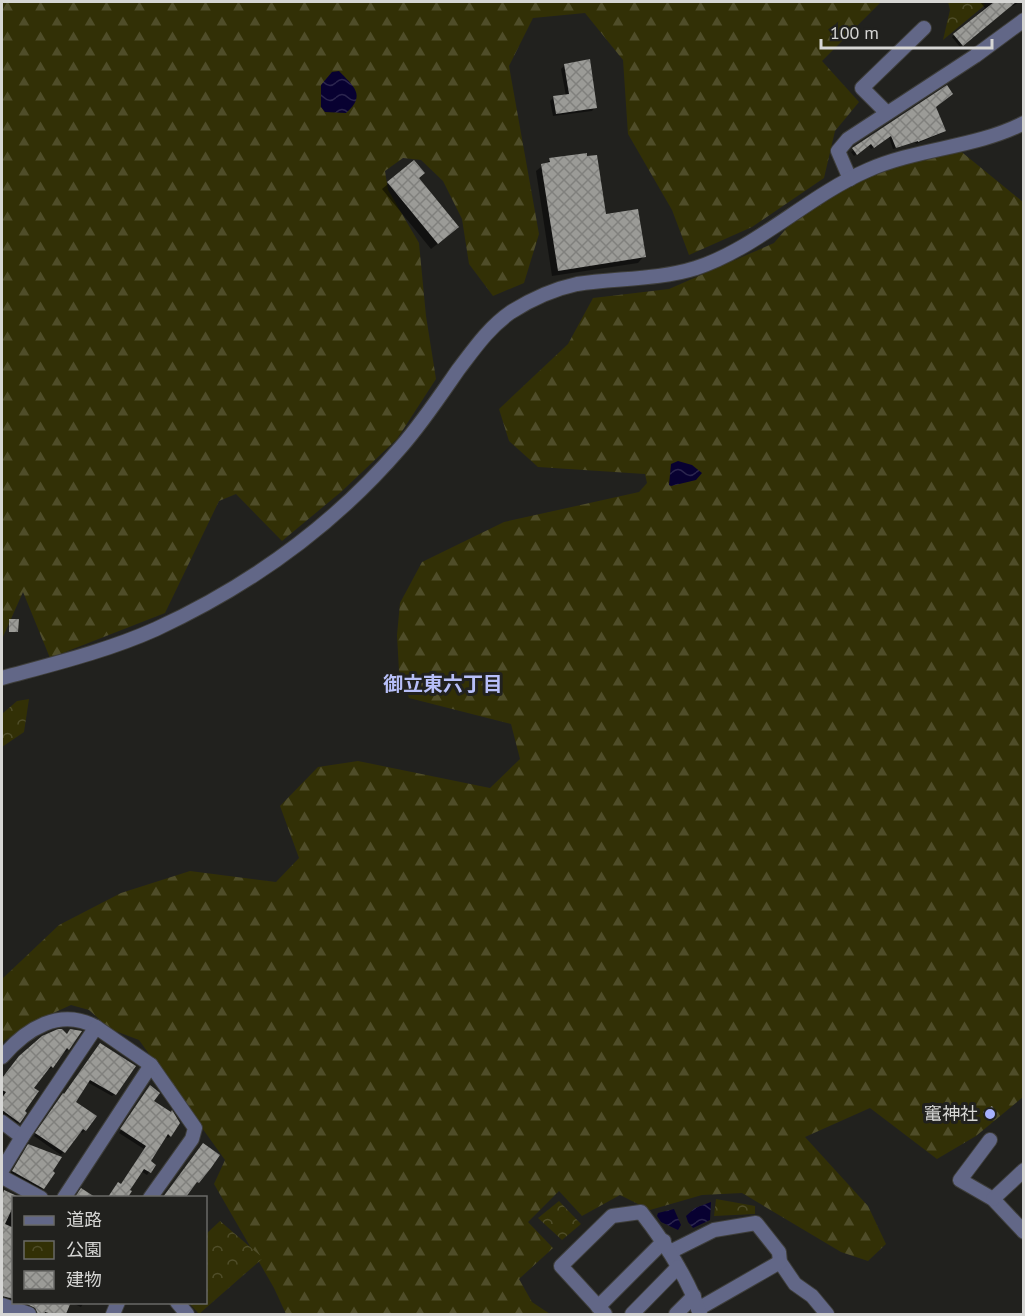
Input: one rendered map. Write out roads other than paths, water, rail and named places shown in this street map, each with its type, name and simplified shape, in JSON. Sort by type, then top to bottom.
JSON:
[{"type":"street","points":[[850,179],[838,151],[848,139],[975,56],[1023,20]]},
{"type":"street","points":[[887,113],[862,88],[924,28]]},
{"type":"street","points":[[2,678],[112,646],[155,629],[204,604],[288,552],[350,500],[378,472],[416,428],[477,345],[495,324],[512,312],[552,292],[575,285],[660,276],[711,263],[734,252],[822,195],[880,165],[988,137],[1023,123]]},
{"type":"street","points":[[2,1057],[32,1030],[46,1023],[71,1018],[85,1021],[96,1027],[151,1065],[195,1128],[192,1138],[151,1196]]},
{"type":"street","points":[[2,1170],[96,1027]]},
{"type":"street","points":[[65,1196],[151,1065]]},
{"type":"street","points":[[2,1122],[22,1137]]},
{"type":"street","points":[[990,1140],[960,1180],[993,1199],[1023,1232]]},
{"type":"street","points":[[993,1199],[1023,1170]]},
{"type":"street","points":[[2,1177],[40,1196]]},
{"type":"street","points":[[698,1306],[667,1247],[641,1212],[612,1216],[561,1266],[602,1311],[667,1247],[714,1230],[756,1223],[779,1252],[780,1262],[795,1284],[812,1296],[820,1312]]},
{"type":"street","points":[[676,1314],[698,1306],[780,1262]]},
{"type":"street","points":[[632,1314],[678,1267]]},
{"type":"street","points":[[2,1305],[25,1309]]},
{"type":"water","points":[[339,71],[356,91],[356,101],[346,113],[325,112],[321,107],[321,85],[332,72]]},
{"type":"water","points":[[678,461],[692,465],[702,473],[696,480],[669,485],[671,464]]},
{"type":"water","points":[[711,1202],[710,1220],[693,1228],[686,1216],[695,1208]]},
{"type":"water","points":[[674,1209],[681,1225],[678,1230],[661,1222],[657,1216],[658,1213]]},
{"type":"place","name":"竃神社","points":[[990,1114]]},
{"type":"district","name":"御立東六丁目","points":[[443,684]]}]
